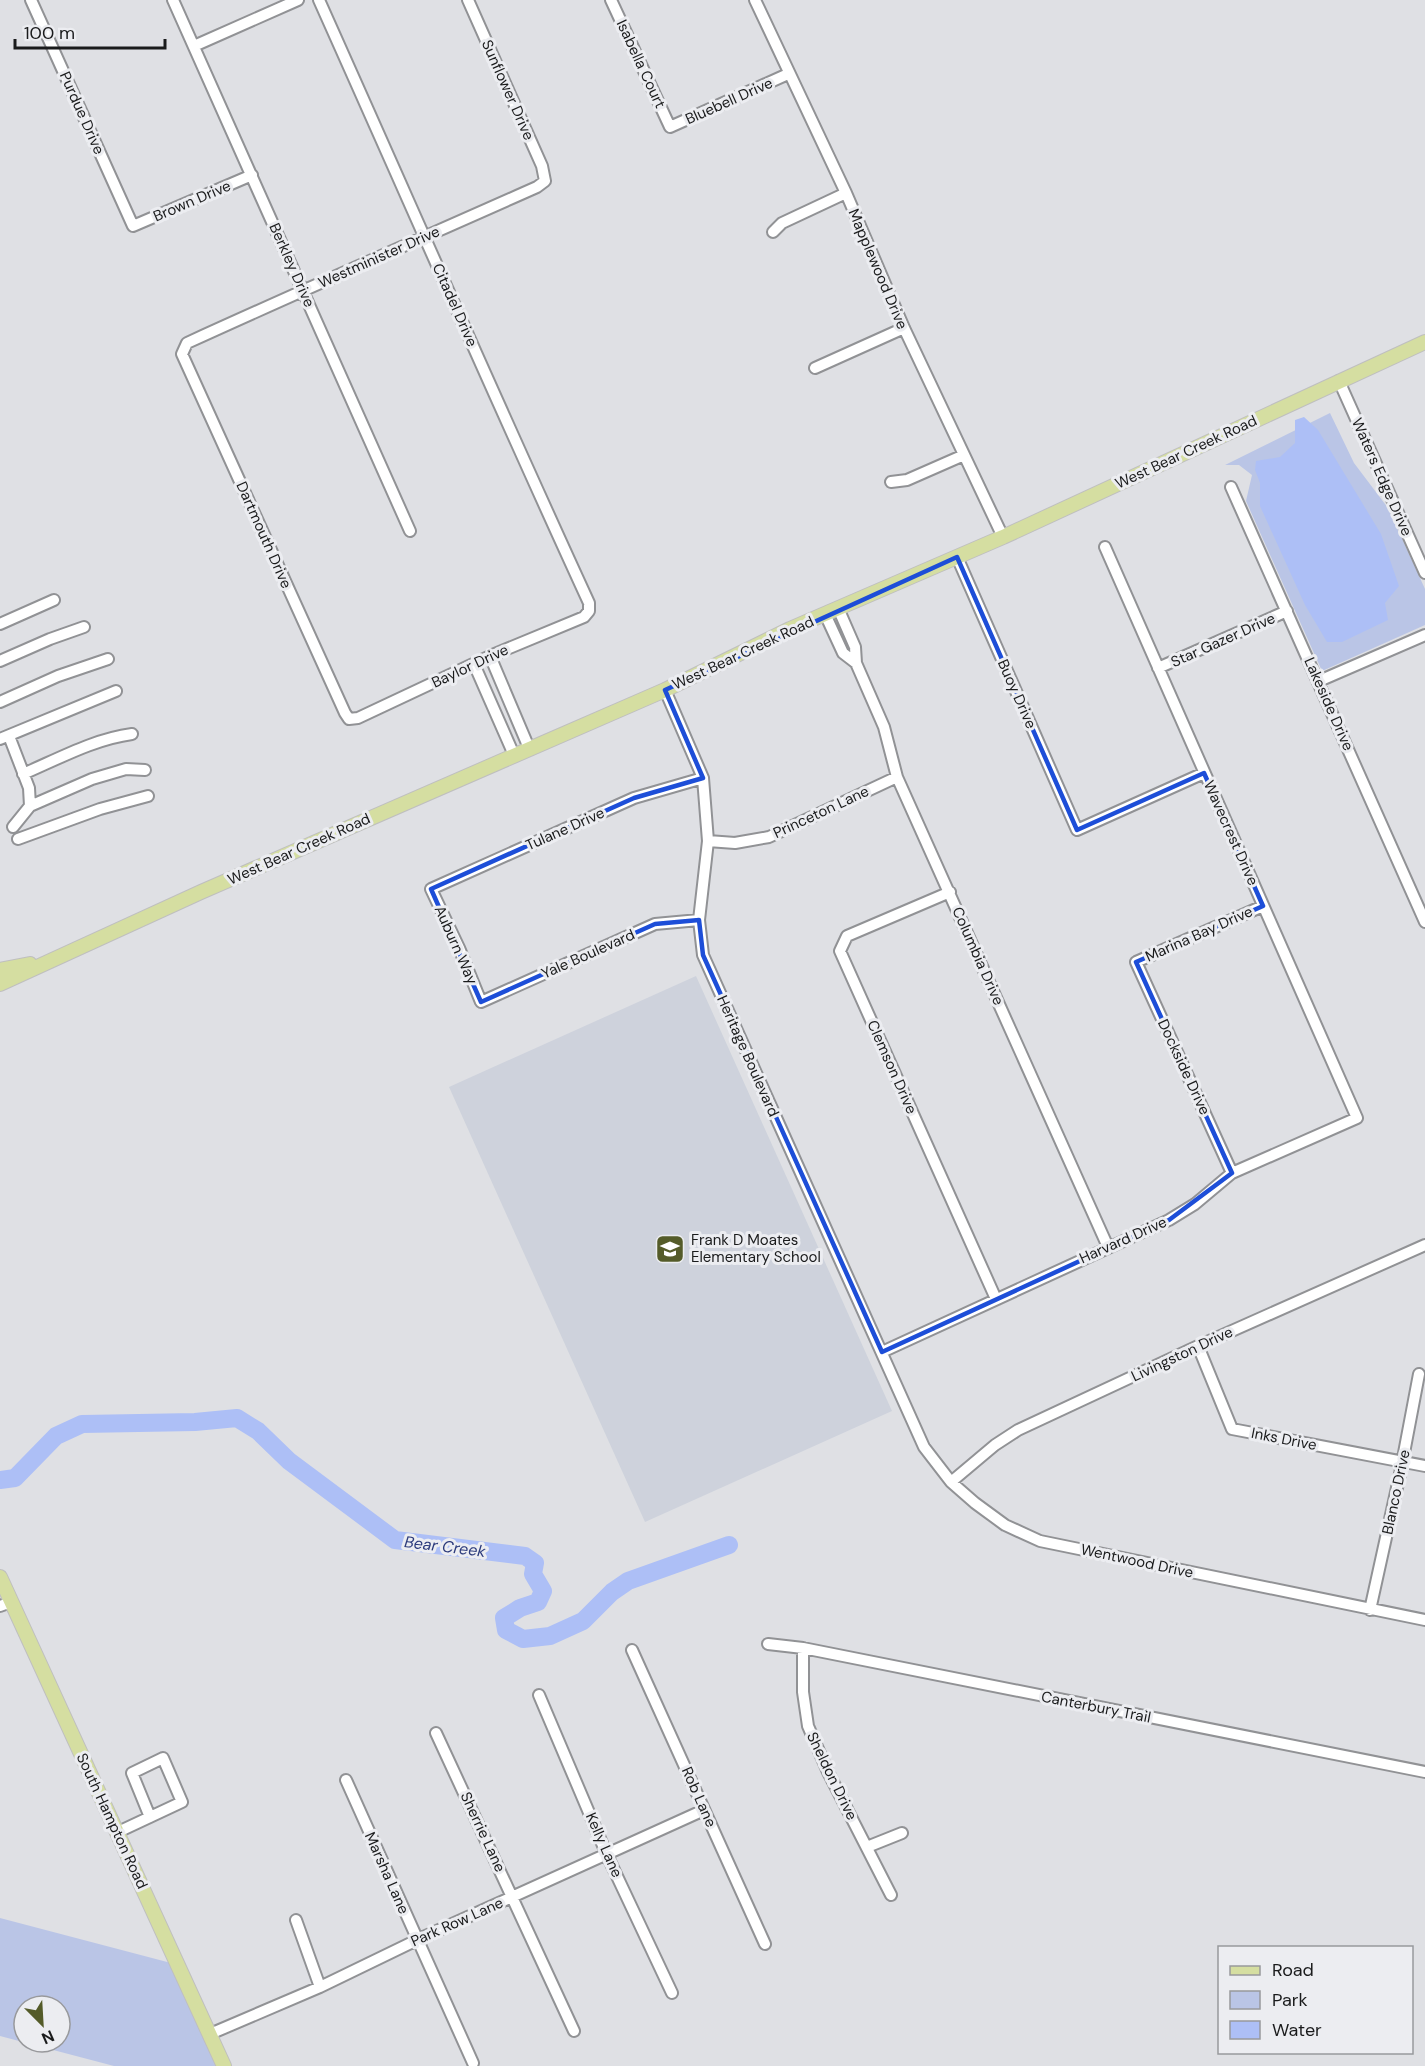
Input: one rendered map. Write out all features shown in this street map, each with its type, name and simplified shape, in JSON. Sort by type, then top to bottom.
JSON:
[{"type":"main road","name":"West Bear Creek Road","points":[[0,984],[201,892],[665,690],[838,608],[1003,537],[1425,342]]},
{"type":"main road","name":"West Bear Creek Road","points":[[0,970],[58,957]]},
{"type":"main road","name":"South Hampton Road","points":[[0,1577],[6,1604],[118,1832],[224,2066]]},
{"type":"street","name":"Purdue Drive","points":[[31,0],[133,226]]},
{"type":"street","name":"Berkley Drive","points":[[173,0],[410,531]]},
{"type":"street","points":[[194,46],[298,0]]},
{"type":"street","name":"Citadel Drive","points":[[319,0],[589,603],[589,611]]},
{"type":"street","name":"Sunflower Drive","points":[[468,0],[542,166],[545,181]]},
{"type":"street","name":"Isabella Court","points":[[612,0],[670,127]]},
{"type":"street","name":"Mapplewood Drive","points":[[755,0],[846,193],[904,328],[1003,537]]},
{"type":"street","name":"Bluebell Drive","points":[[670,127],[788,74]]},
{"type":"street","name":"Brown Drive","points":[[133,226],[252,175]]},
{"type":"street","name":"Westminister Drive","points":[[183,349],[187,343],[537,188],[545,181]]},
{"type":"street","points":[[772,231],[782,223],[846,193]]},
{"type":"street","points":[[815,368],[904,328]]},
{"type":"street","name":"Dartmouth Drive","points":[[183,349],[182,354],[349,719]]},
{"type":"street","name":"Waters Edge Drive","points":[[1339,381],[1425,573]]},
{"type":"street","points":[[891,482],[907,480],[964,455]]},
{"type":"street","name":"Lakeside Drive","points":[[1231,487],[1425,922]]},
{"type":"street","name":"Wavecrest Drive","points":[[1105,547],[1357,1118]]},
{"type":"street","name":"Buoy Drive","points":[[957,557],[1077,830],[1204,773]]},
{"type":"street","points":[[0,624],[54,600]]},
{"type":"street","name":"Columbia Drive","points":[[838,608],[855,647],[856,663],[884,727],[897,777],[1108,1247]]},
{"type":"street","name":"Baylor Drive","points":[[349,719],[358,718],[490,656],[584,617],[589,611]]},
{"type":"street","name":"Star Gazer Drive","points":[[1158,668],[1287,611]]},
{"type":"street","name":"Columbia Drive","points":[[825,614],[843,653],[856,663]]},
{"type":"street","points":[[0,661],[84,627]]},
{"type":"street","points":[[1319,681],[1425,635]]},
{"type":"street","points":[[490,656],[530,748]]},
{"type":"street","points":[[0,702],[58,676],[108,659]]},
{"type":"street","points":[[474,664],[514,755]]},
{"type":"street","name":"Heritage Boulevard","points":[[665,690],[703,778],[708,841],[699,920],[703,956],[906,1407]]},
{"type":"street","points":[[30,806],[29,788],[5,737],[116,691]]},
{"type":"street","points":[[23,774],[88,746],[116,736],[132,734]]},
{"type":"street","points":[[14,827],[30,806],[92,779],[126,770],[145,770]]},
{"type":"street","name":"Princeton Lane","points":[[708,841],[735,843],[769,837],[897,777]]},
{"type":"street","name":"Tulane Drive","points":[[431,889],[634,798],[703,778]]},
{"type":"street","points":[[18,839],[100,809],[148,796]]},
{"type":"street","name":"Auburn Way","points":[[431,889],[481,1002]]},
{"type":"street","name":"Clemson Drive","points":[[950,892],[847,936],[840,951],[996,1299]]},
{"type":"street","name":"Marina Bay Drive","points":[[1136,962],[1263,906]]},
{"type":"street","name":"Yale Boulevard","points":[[481,1002],[655,924],[699,920]]},
{"type":"street","name":"Dockside Drive","points":[[1136,962],[1232,1173]]},
{"type":"street","name":"Harvard Drive","points":[[882,1352],[1169,1220],[1195,1204],[1232,1173],[1357,1118]]},
{"type":"street","name":"Livingston Drive","points":[[951,1482],[995,1445],[1018,1430],[1198,1346],[1425,1245]]},
{"type":"street","name":"Inks Drive","points":[[1198,1346],[1232,1429],[1425,1466]]},
{"type":"street","name":"Blanco Drive","points":[[1370,1610],[1419,1374]]},
{"type":"street","name":"Wentwood Drive","points":[[906,1407],[924,1447],[951,1482],[1005,1525],[1040,1541],[1425,1620]]},
{"type":"street","name":"Canterbury Trail","points":[[768,1644],[803,1648],[1425,1772]]},
{"type":"street","name":"Sheldon Drive","points":[[803,1648],[803,1692],[808,1726],[828,1772],[891,1895]]},
{"type":"street","name":"Rob Lane","points":[[632,1650],[765,1944]]},
{"type":"street","name":"Kelly Lane","points":[[539,1695],[607,1855],[672,1993]]},
{"type":"street","name":"Sherrie Lane","points":[[436,1732],[574,2031]]},
{"type":"street","points":[[118,1832],[150,1817],[182,1802],[163,1758],[132,1773],[150,1817]]},
{"type":"street","name":"Marsha Lane","points":[[346,1780],[473,2063]]},
{"type":"street","name":"Park Row Lane","points":[[210,2034],[320,1987],[417,1940],[704,1810]]},
{"type":"street","points":[[867,1847],[902,1833]]},
{"type":"street","points":[[296,1920],[320,1987]]},
{"type":"highlighted area","points":[[957,557],[1077,830],[1204,773],[1263,906],[1136,962],[1232,1173],[1169,1220],[882,1352],[703,955],[699,920],[655,924],[481,1002],[431,889],[634,798],[703,778],[665,690]]},
{"type":"shaded area","name":"Frank D Moates Elementary School","points":[[696,976],[892,1411],[645,1522],[449,1087]]},
{"type":"green space","points":[[1330,413],[1354,463],[1388,508],[1425,589],[1425,625],[1322,671],[1246,501],[1252,475],[1239,465],[1225,465]]},
{"type":"green space","points":[[0,1918],[171,1963],[217,2066],[114,2066],[68,2054],[72,2054],[72,1994],[12,1994],[12,2039],[0,2036]]},
{"type":"water","points":[[1304,417],[1318,430],[1381,534],[1399,586],[1385,603],[1388,620],[1342,642],[1327,642],[1305,605],[1260,506],[1260,483],[1255,470],[1256,461],[1280,457],[1295,443],[1295,420]]},
{"type":"waterway","name":"Bear Creek","points":[[0,1480],[15,1478],[56,1436],[82,1424],[195,1422],[237,1418],[258,1431],[289,1461],[395,1540],[525,1556],[535,1563],[533,1574],[543,1591],[538,1602],[520,1608],[504,1618],[506,1630],[523,1639],[550,1636],[583,1621],[612,1592],[628,1581],[729,1545]]},
{"type":"place","name":"Frank D Moates Elementary School","points":[[670,1249]]}]
